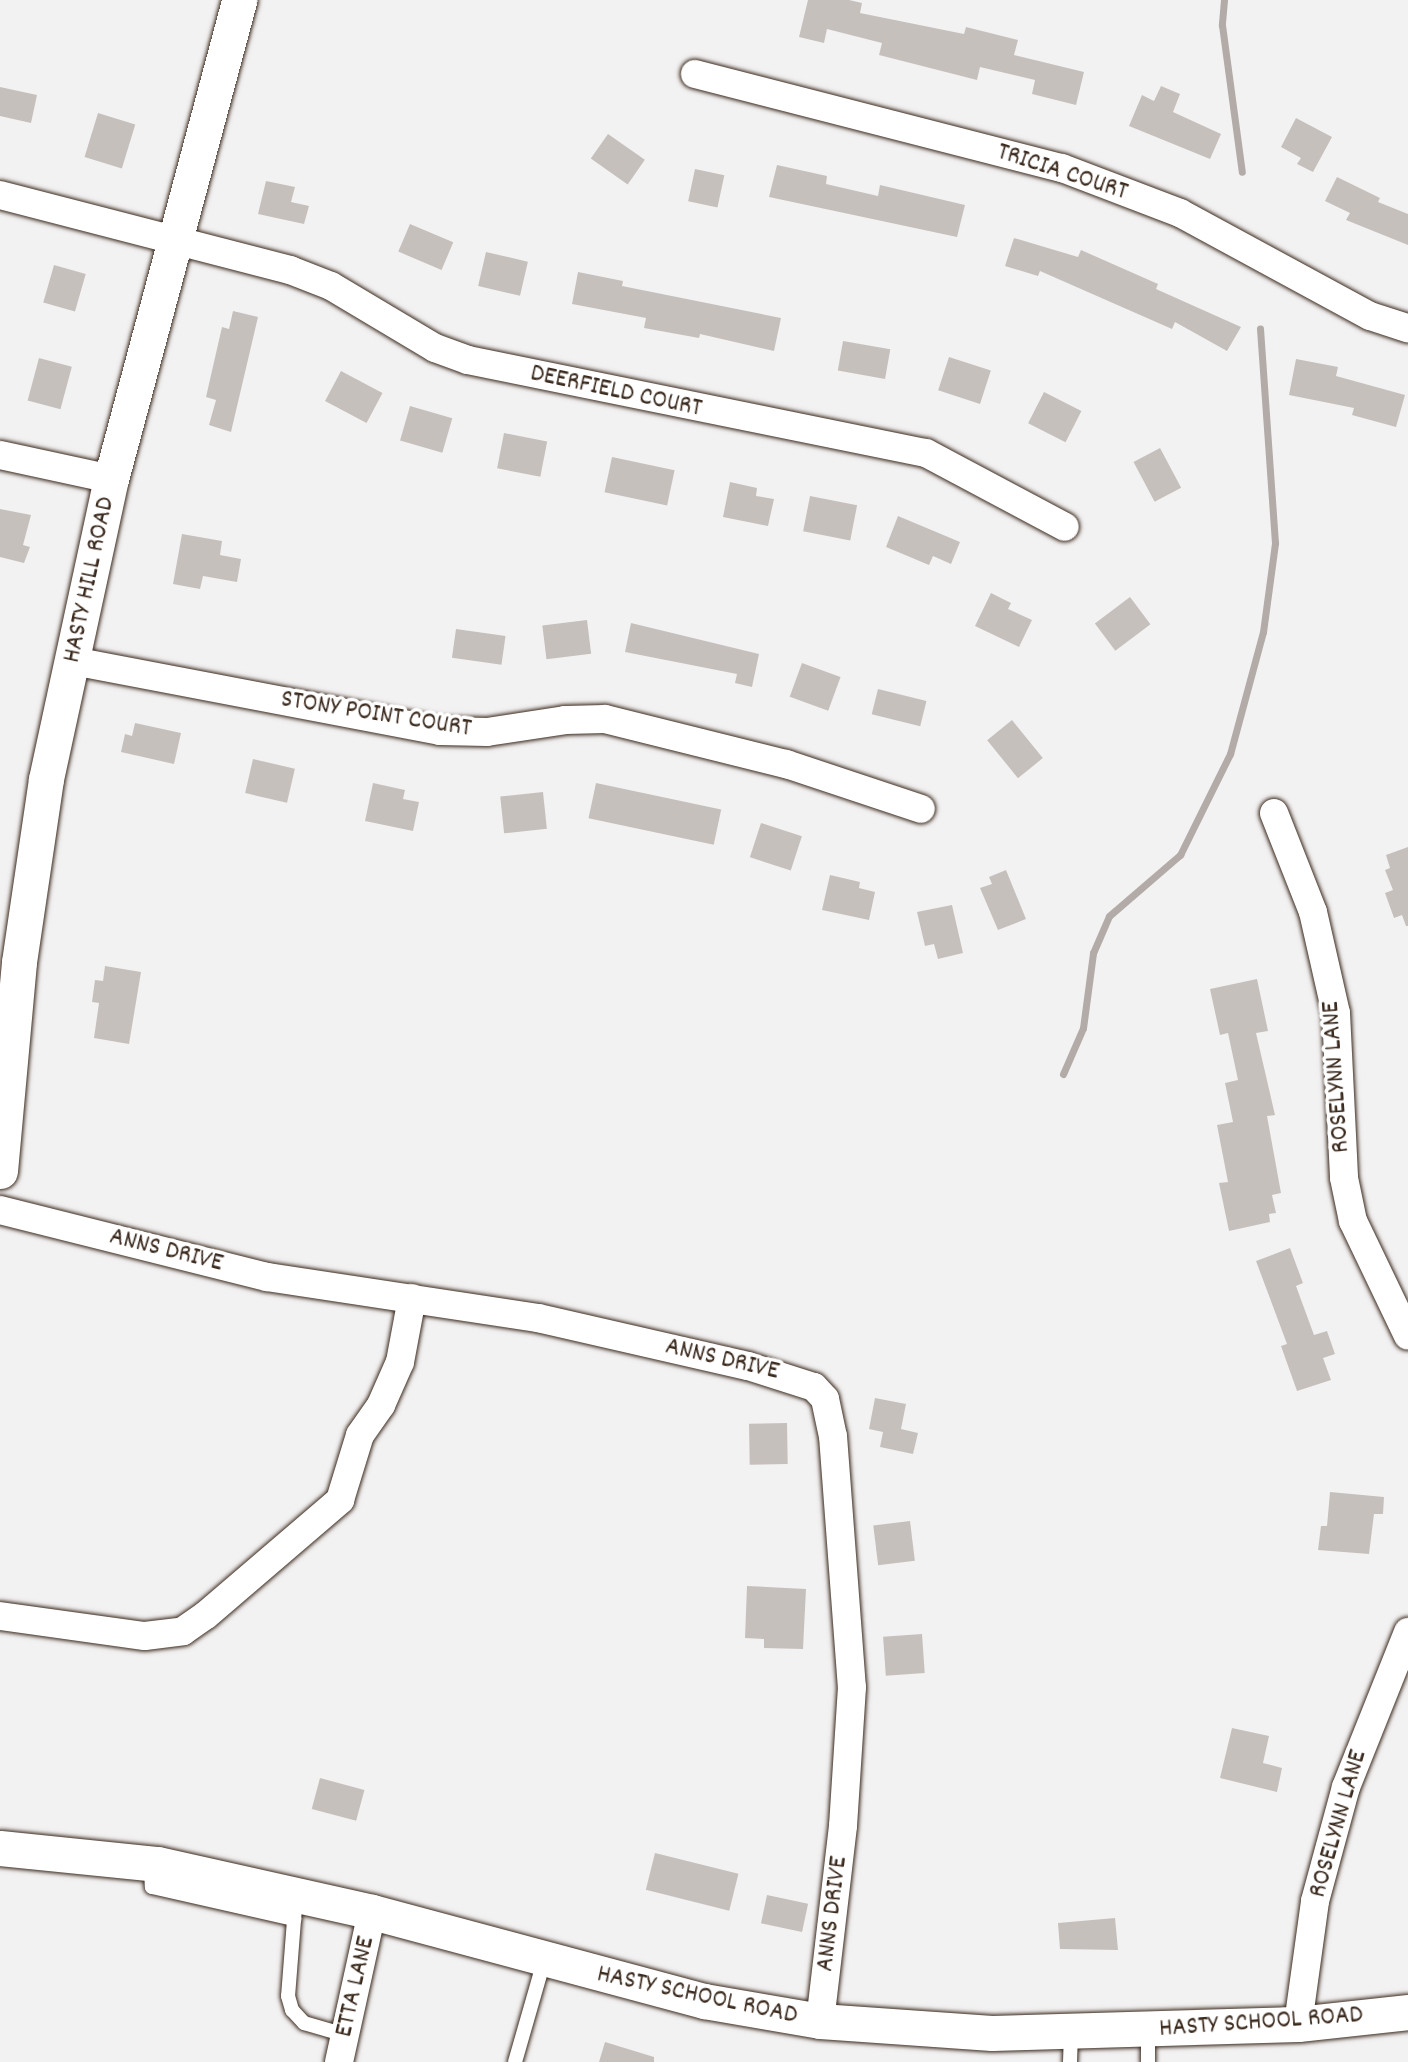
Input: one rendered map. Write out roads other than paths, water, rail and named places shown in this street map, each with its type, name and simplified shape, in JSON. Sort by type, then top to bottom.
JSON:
[{"type":"street","name":"HASTY HILL ROAD","points":[[0,1171],[10,959],[46,779],[111,479],[172,238],[239,0]]},
{"type":"street","name":"TRICIA COURT","points":[[695,74],[1062,168],[1180,213],[1370,316],[1408,328]]},
{"type":"street","name":"DEERFIELD COURT","points":[[0,195],[290,270],[331,286],[435,348],[468,360],[926,453],[1065,527]]},
{"type":"street","points":[[0,455],[111,479]]},
{"type":"street","name":"STONY POINT COURT","points":[[73,661],[440,731],[487,732],[565,720],[605,719],[786,764],[921,809]]},
{"type":"street","name":"ROSELYNN LANE","points":[[1274,813],[1312,912],[1336,1013],[1344,1178],[1353,1221],[1408,1336]]},
{"type":"street","name":"ANNS DRIVE","points":[[0,1210],[267,1277],[538,1318],[748,1366],[814,1387],[825,1399],[844,1543],[852,1688],[844,1826],[820,2021]]},
{"type":"street","points":[[0,1616],[145,1636],[183,1631],[206,1615],[340,1500],[360,1434],[396,1374],[412,1298]]},
{"type":"street","name":"ROSELYNN LANE","points":[[1298,2024],[1315,1901],[1346,1787],[1408,1632]]},
{"type":"street","name":"HASTY SCHOOL ROAD","points":[[0,1848],[151,1863],[295,1907],[372,1912],[544,1961],[704,2001],[820,2021],[992,2033],[1071,2047],[1148,2046],[1298,2024],[1408,2012]]},
{"type":"street","name":"ETTA LANE","points":[[339,2062],[372,1912]]},
{"type":"lane","points":[[295,1907],[288,1996],[292,2010],[304,2023],[345,2035]]},
{"type":"lane","points":[[515,2062],[544,1961]]},
{"type":"waterway","points":[[1224,0],[1222,25],[1242,172]]},
{"type":"waterway","points":[[1063,1074],[1083,1028],[1093,953],[1109,916],[1180,855],[1230,754],[1263,632],[1275,543],[1260,329]]}]
